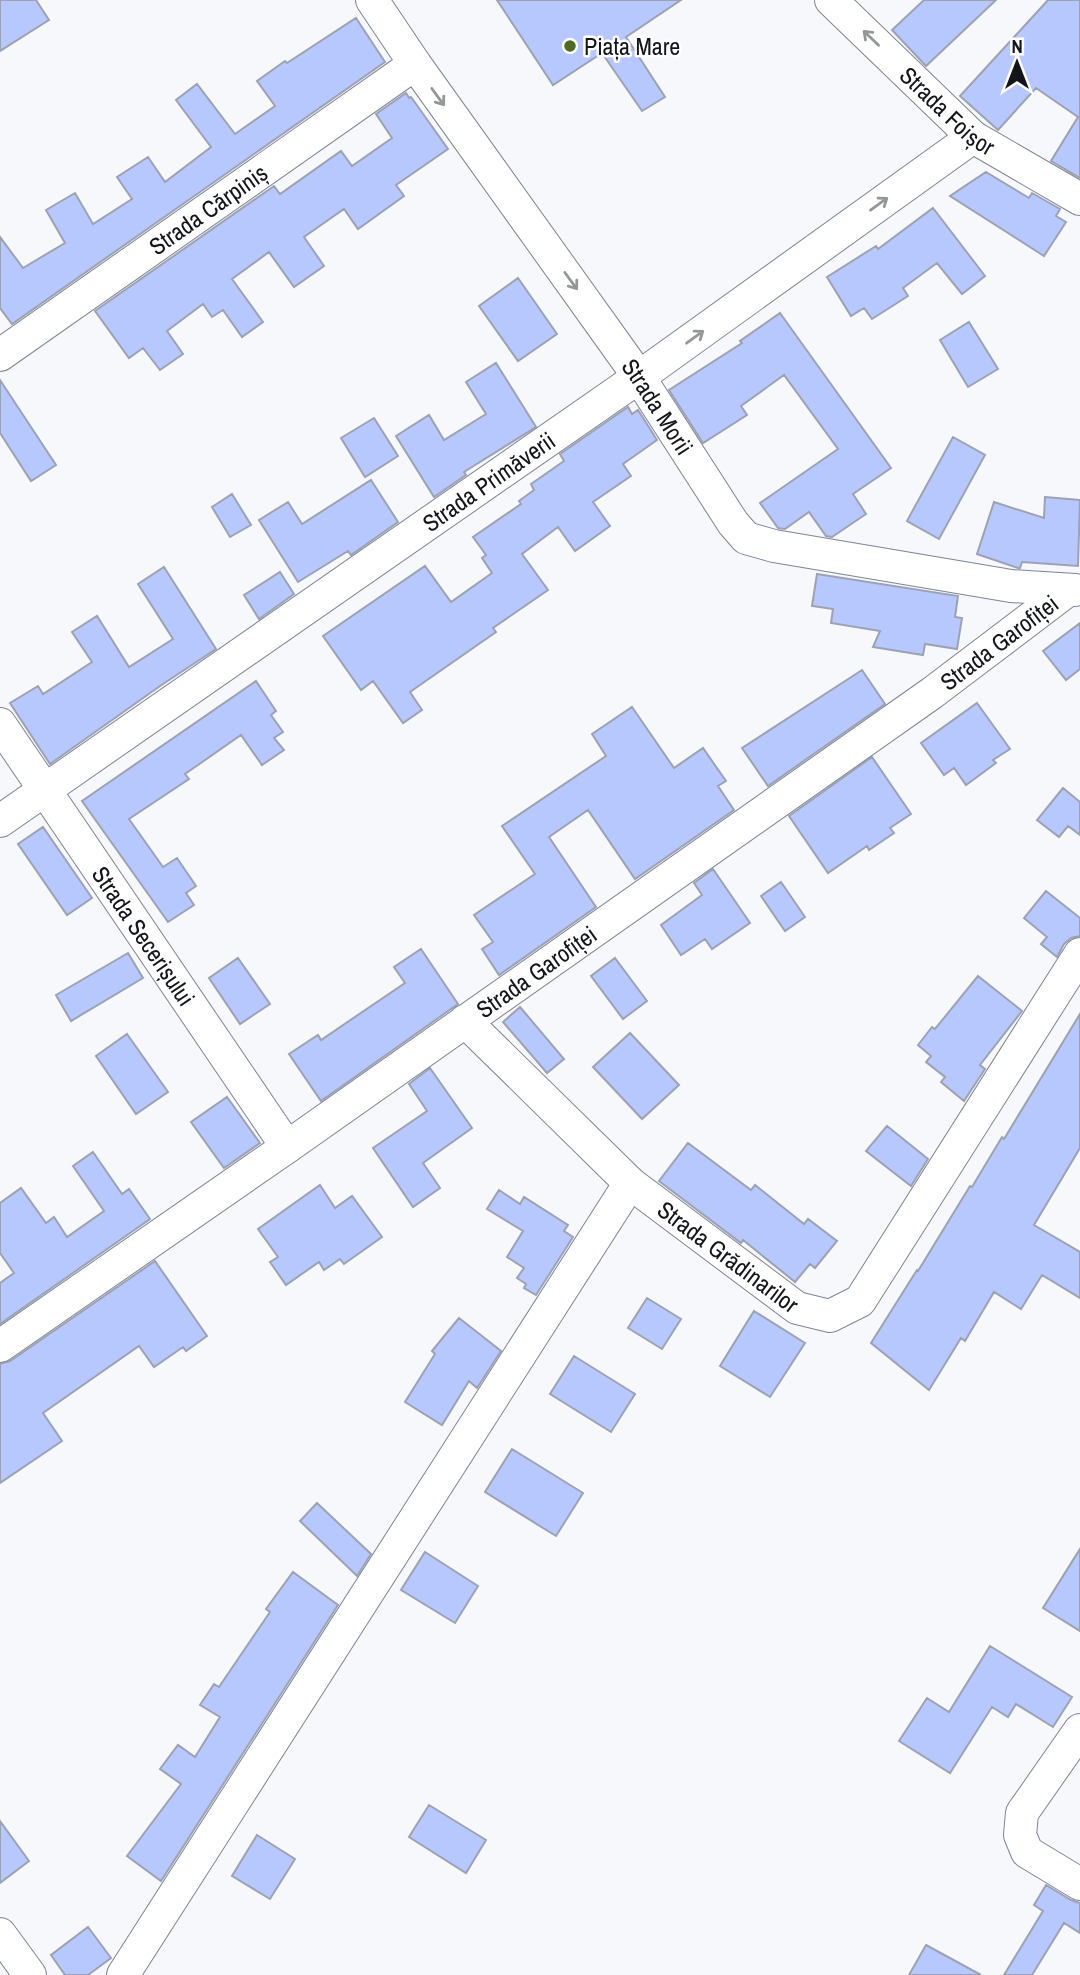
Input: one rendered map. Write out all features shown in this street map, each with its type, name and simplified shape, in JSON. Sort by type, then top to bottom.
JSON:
[{"type":"street","name":"Strada Morii","points":[[372,0],[639,377],[733,523],[746,538],[774,546],[998,584],[1074,590]]},
{"type":"street","name":"Strada Foișor","points":[[831,0],[973,136],[1080,199]]},
{"type":"street","name":"Strada Cărpiniș","points":[[0,355],[415,64]]},
{"type":"street","name":"Strada Primăverii","points":[[0,821],[639,377],[973,136]]},
{"type":"street","name":"Strada Garofiței","points":[[0,1346],[932,693],[1074,590]]},
{"type":"street","name":"Strada Secerișului","points":[[0,724],[287,1147]]},
{"type":"street","name":"Strada Grădinarilor","points":[[465,1021],[630,1183],[797,1308],[830,1316],[860,1301],[1080,954]]},
{"type":"street","points":[[123,1975],[630,1183]]},
{"type":"street","points":[[1080,1730],[1022,1814],[1020,1835],[1027,1852],[1080,1884]]},
{"type":"street","points":[[0,1934],[30,1975]]},
{"type":"building","points":[[0,0],[36,0],[49,20],[0,51]]},
{"type":"building","name":"Piața Mare","points":[[497,0],[681,0],[626,37],[665,97],[642,111],[602,53],[553,85]]},
{"type":"building","points":[[924,0],[996,0],[926,66],[892,30]]},
{"type":"building","points":[[1048,0],[1080,0],[1080,178],[1051,161],[1078,117],[1036,88],[998,130],[960,96]]},
{"type":"building","points":[[356,18],[385,62],[12,324],[0,308],[0,237],[23,268],[65,243],[46,210],[75,193],[93,224],[132,199],[117,177],[148,157],[165,182],[211,147],[176,100],[197,84],[235,134],[275,106],[257,81]]},
{"type":"building","points":[[406,93],[448,149],[396,185],[404,196],[358,229],[344,209],[304,237],[324,266],[294,287],[269,252],[232,279],[263,322],[242,337],[223,310],[212,317],[203,304],[167,331],[183,354],[160,370],[143,348],[129,358],[95,311],[274,186],[280,194],[341,151],[352,166],[392,138],[376,114]]},
{"type":"building","points":[[986,172],[1029,198],[1032,193],[1060,209],[1056,216],[1066,222],[1044,256],[950,196]]},
{"type":"building","points":[[933,208],[985,276],[962,294],[937,263],[903,288],[908,296],[872,319],[864,308],[851,316],[827,277],[876,246],[878,249]]},
{"type":"building","points":[[518,278],[557,334],[518,361],[479,306]]},
{"type":"building","points":[[780,313],[891,468],[853,494],[866,514],[832,537],[826,536],[809,512],[785,529],[778,528],[760,503],[838,449],[784,375],[741,406],[747,415],[703,443],[669,390],[742,343],[740,341]]},
{"type":"building","points":[[969,322],[998,369],[968,387],[940,340]]},
{"type":"building","points":[[496,363],[536,427],[464,472],[466,475],[434,497],[396,436],[429,415],[444,440],[486,414],[466,382]]},
{"type":"building","points":[[0,380],[56,465],[31,481],[0,433]]},
{"type":"building","points":[[628,407],[632,414],[638,410],[657,440],[623,464],[631,476],[593,502],[610,526],[575,551],[558,527],[522,554],[548,590],[493,628],[496,632],[410,692],[422,710],[403,723],[373,681],[361,690],[323,636],[425,566],[451,602],[492,573],[482,558],[486,555],[473,537],[521,504],[519,501],[534,490],[531,484],[564,461],[560,454]]},
{"type":"building","points":[[374,418],[398,456],[365,477],[341,438]]},
{"type":"building","points":[[953,437],[985,455],[939,539],[907,521]]},
{"type":"building","points":[[371,480],[398,522],[351,555],[348,551],[298,582],[259,520],[288,502],[302,524]]},
{"type":"building","points":[[232,494],[251,525],[230,537],[212,507]]},
{"type":"building","points":[[1045,497],[1080,500],[1078,566],[1022,562],[1018,568],[977,554],[994,502],[1044,518]]},
{"type":"building","points":[[164,567],[216,649],[50,764],[10,703],[38,686],[43,694],[92,662],[72,632],[97,616],[129,667],[173,639],[138,584]]},
{"type":"building","points":[[280,572],[294,594],[259,619],[244,595]]},
{"type":"building","points":[[817,574],[958,596],[955,617],[962,618],[957,649],[925,644],[923,655],[873,647],[880,631],[831,623],[833,609],[812,606]]},
{"type":"building","points":[[1080,623],[1080,669],[1066,680],[1043,651]]},
{"type":"building","points":[[862,670],[885,704],[768,786],[742,748]]},
{"type":"building","points":[[256,681],[276,711],[271,715],[283,732],[274,738],[284,750],[262,765],[241,735],[185,774],[189,779],[129,819],[163,867],[177,858],[196,886],[186,893],[194,905],[168,922],[82,801]]},
{"type":"building","points":[[977,703],[1010,749],[993,760],[996,763],[966,785],[954,768],[944,775],[921,743]]},
{"type":"building","points":[[632,707],[674,768],[703,748],[726,781],[718,786],[734,810],[635,879],[588,810],[549,837],[596,907],[499,975],[482,949],[493,942],[474,915],[535,874],[502,826],[606,756],[592,734]]},
{"type":"building","points":[[872,757],[911,814],[890,828],[894,833],[869,850],[867,846],[828,873],[789,816]]},
{"type":"building","points":[[1063,788],[1080,802],[1080,835],[1068,826],[1059,837],[1037,820]]},
{"type":"building","points":[[43,827],[92,898],[67,915],[18,844]]},
{"type":"building","points":[[713,869],[750,923],[712,949],[705,939],[681,955],[661,925],[702,895],[694,883]]},
{"type":"building","points":[[781,882],[805,917],[785,931],[761,896]]},
{"type":"building","points":[[1046,891],[1080,918],[1080,936],[1071,938],[1064,944],[1057,957],[1041,944],[1047,937],[1024,918]]},
{"type":"building","points":[[421,949],[458,1004],[321,1101],[289,1054],[318,1035],[321,1040],[405,983],[394,967]]},
{"type":"building","points":[[128,953],[143,978],[71,1021],[56,995]]},
{"type":"building","points":[[238,958],[270,1004],[240,1024],[209,978]]},
{"type":"building","points":[[615,958],[647,1001],[623,1019],[591,976]]},
{"type":"building","points":[[978,976],[1022,1011],[980,1065],[985,1069],[964,1101],[941,1082],[945,1077],[926,1062],[931,1056],[918,1045],[932,1027],[935,1029]]},
{"type":"building","points":[[520,1007],[564,1059],[547,1073],[503,1022]]},
{"type":"building","points":[[1080,1014],[1080,1148],[1034,1225],[1080,1252],[1080,1298],[1042,1275],[1021,1309],[994,1292],[965,1341],[961,1338],[929,1390],[871,1343],[1002,1137],[1004,1139]]},
{"type":"building","points":[[630,1033],[679,1085],[642,1119],[593,1067]]},
{"type":"building","points":[[127,1034],[168,1092],[136,1114],[96,1056]]},
{"type":"building","points":[[430,1068],[472,1128],[423,1163],[440,1188],[413,1207],[373,1148],[427,1111],[409,1084]]},
{"type":"building","points":[[227,1097],[260,1143],[224,1168],[191,1122]]},
{"type":"building","points":[[887,1126],[928,1159],[911,1186],[866,1151]]},
{"type":"building","points":[[688,1143],[751,1190],[755,1185],[804,1224],[808,1219],[837,1241],[815,1268],[810,1264],[795,1282],[743,1240],[741,1243],[659,1181]]},
{"type":"building","points":[[93,1152],[122,1194],[129,1189],[150,1219],[0,1324],[0,1283],[14,1273],[0,1253],[0,1203],[21,1188],[46,1223],[54,1217],[67,1237],[104,1211],[73,1166]]},
{"type":"building","points":[[320,1185],[335,1208],[352,1196],[382,1237],[344,1264],[340,1259],[324,1270],[319,1262],[286,1285],[270,1262],[278,1257],[258,1229]]},
{"type":"building","points":[[499,1190],[520,1204],[524,1197],[568,1225],[564,1231],[573,1237],[536,1295],[524,1288],[526,1284],[517,1278],[524,1268],[507,1257],[523,1231],[487,1209]]},
{"type":"building","points":[[155,1261],[207,1336],[186,1351],[183,1347],[154,1367],[139,1346],[43,1413],[62,1441],[0,1483],[0,1364],[10,1361]]},
{"type":"building","points":[[647,1298],[681,1319],[662,1349],[628,1328]]},
{"type":"building","points":[[754,1311],[805,1343],[770,1397],[720,1366]]},
{"type":"building","points":[[459,1318],[501,1351],[477,1388],[469,1381],[442,1425],[405,1402],[435,1354],[432,1351]]},
{"type":"building","points":[[574,1356],[635,1394],[611,1432],[550,1394]]},
{"type":"building","points":[[512,1449],[583,1493],[556,1536],[485,1492]]},
{"type":"building","points":[[317,1503],[371,1554],[357,1576],[300,1521]]},
{"type":"building","points":[[1080,1549],[1080,1631],[1043,1608]]},
{"type":"building","points":[[425,1552],[478,1586],[455,1623],[401,1590]]},
{"type":"building","points":[[293,1572],[338,1605],[161,1881],[127,1856],[181,1784],[160,1769],[178,1745],[195,1757],[220,1717],[200,1705],[214,1684],[219,1687],[270,1612],[266,1609]]},
{"type":"building","points":[[990,1646],[1072,1697],[1053,1727],[1016,1704],[1008,1717],[992,1707],[950,1773],[899,1741],[927,1698],[949,1712]]},
{"type":"building","points":[[429,1805],[486,1840],[466,1873],[409,1837]]},
{"type":"building","points":[[0,1821],[29,1861],[0,1883]]},
{"type":"building","points":[[257,1835],[295,1859],[270,1899],[232,1876]]},
{"type":"building","points":[[1046,1885],[1080,1903],[1080,1933],[1064,1923],[1032,1975],[1004,1975],[1043,1911],[1034,1905]]},
{"type":"building","points":[[88,1927],[111,1958],[88,1975],[65,1975],[51,1955]]},
{"type":"building","points":[[926,1945],[981,1975],[909,1975]]},
{"type":"place","name":"Piața Mare","points":[[570,46]]}]
